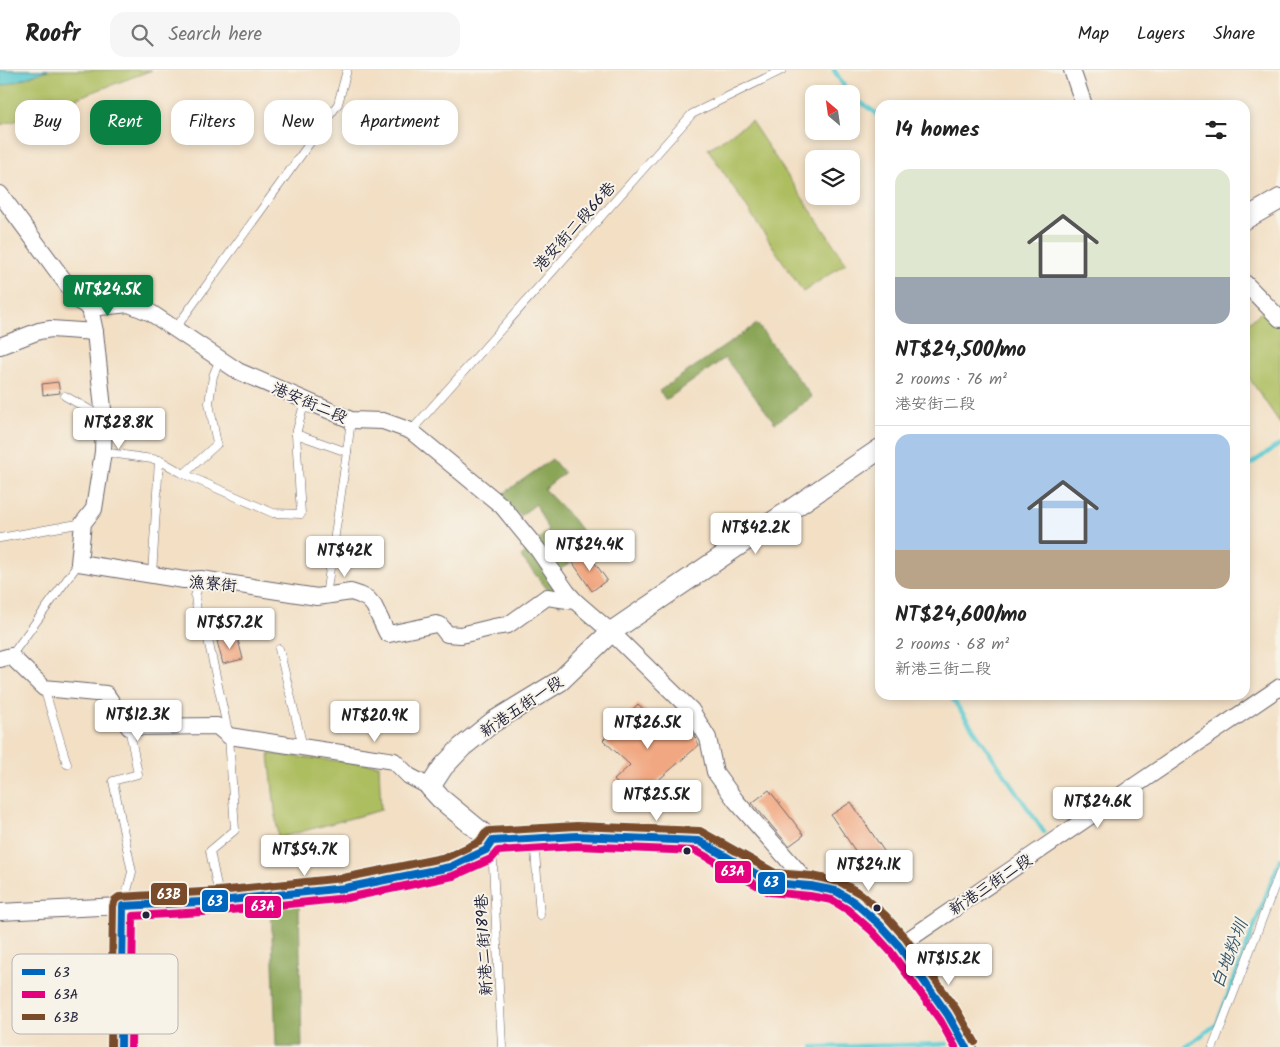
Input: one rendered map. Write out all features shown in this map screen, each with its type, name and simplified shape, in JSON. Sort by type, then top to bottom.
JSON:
[{"type":"street","points":[[1072,70],[1082,100]]},
{"type":"street","points":[[0,194],[80,302],[90,308],[96,332],[104,418],[103,452],[94,509],[83,523],[79,564]]},
{"type":"street","points":[[1250,216],[1280,199]]},
{"type":"street","points":[[1250,288],[1280,320]]},
{"type":"street","name":"港安街二段","points":[[90,308],[129,304],[151,313],[238,371],[351,420],[383,421],[411,431],[502,506],[538,550],[566,592],[611,632],[691,710],[708,738],[715,772],[736,801],[810,886]]},
{"type":"street","points":[[0,346],[39,331],[51,329],[96,332]]},
{"type":"street","name":"新港五街一段","points":[[430,787],[442,767],[462,747],[493,722],[560,681],[611,632],[875,452]]},
{"type":"street","name":"漁寮街","points":[[79,564],[184,580],[201,579],[317,597],[352,592],[368,599],[374,606],[389,634],[436,624],[440,625],[447,634],[455,636],[508,625],[547,598],[575,601]]},
{"type":"street","points":[[5,657],[44,688],[106,694],[129,726],[217,726],[229,736],[394,761],[409,776],[430,787],[441,799],[492,841],[577,836],[699,841],[772,883],[810,886],[836,891],[854,902],[880,924],[899,946],[948,1015],[966,1047]]},
{"type":"street","name":"新港三街二段","points":[[899,946],[1280,686]]},
{"type":"street","points":[[0,912],[220,901],[345,888],[450,867],[486,850],[492,841]]},
{"type":"lane","points":[[175,329],[338,104],[347,70]]},
{"type":"lane","name":"港安街二段66巷","points":[[411,431],[692,114],[782,70]]},
{"type":"lane","points":[[184,474],[217,444],[209,403],[213,376],[220,359]]},
{"type":"lane","points":[[66,396],[104,418]]},
{"type":"lane","points":[[103,452],[159,460],[184,474],[273,513],[301,514],[296,434],[303,408],[335,414]]},
{"type":"lane","points":[[326,596],[351,420]]},
{"type":"lane","points":[[296,434],[347,452]]},
{"type":"lane","points":[[152,575],[159,460]]},
{"type":"lane","points":[[0,538],[83,523]]},
{"type":"lane","points":[[5,657],[79,564]]},
{"type":"lane","points":[[201,579],[195,596],[198,618],[207,635],[229,736],[235,830],[210,851],[220,901]]},
{"type":"lane","points":[[279,649],[303,748]]},
{"type":"lane","points":[[44,688],[68,764]]},
{"type":"lane","points":[[123,954],[124,906],[132,872],[113,781],[138,774],[129,726]]},
{"type":"lane","points":[[534,839],[540,915]]},
{"type":"lane","name":"新港二街189巷","points":[[492,841],[502,1047]]},
{"type":"lane","points":[[1213,1047],[1280,872]]},
{"type":"lane","points":[[121,1034],[121,1047]]},
{"type":"green space","points":[[0,70],[152,70],[71,100],[15,100],[15,121],[0,125]]},
{"type":"green space","points":[[751,121],[805,202],[805,205],[807,205],[846,263],[803,292],[708,149]]},
{"type":"green space","points":[[1263,311],[1280,328],[1280,423],[1250,379],[1250,321]]},
{"type":"green space","points":[[757,324],[812,397],[775,423],[725,358],[666,400],[659,391]]},
{"type":"green space","points":[[552,459],[564,473],[544,489],[573,519],[593,546],[554,574],[560,605],[521,557],[548,530],[536,504],[520,516],[500,496]]},
{"type":"green space","points":[[269,754],[379,765],[381,810],[278,838]]},
{"type":"green space","points":[[299,904],[302,1047],[276,1047],[271,907]]},
{"type":"water","points":[[0,70],[48,70],[0,87]]},
{"type":"building","points":[[58,382],[60,393],[43,395],[42,384]]},
{"type":"building","points":[[588,553],[607,580],[592,591],[573,563]]},
{"type":"building","points":[[237,636],[243,659],[223,664],[217,641]]},
{"type":"building","points":[[638,704],[667,731],[684,717],[699,745],[633,802],[614,780],[630,765],[603,740]]},
{"type":"building","points":[[769,790],[804,835],[789,846],[752,803]]},
{"type":"building","points":[[851,802],[892,863],[873,877],[831,815]]},
{"type":"waterway","points":[[834,70],[843,85]]},
{"type":"waterway","points":[[860,102],[875,112]]},
{"type":"waterway","points":[[1250,465],[1280,444]]},
{"type":"waterway","points":[[953,700],[1044,832]]},
{"type":"waterway","name":"白地粉圳","points":[[1186,1047],[1217,1024],[1280,859]]},
{"type":"waterway","name":"白地粉圳","points":[[813,1047],[947,1044]]},
{"type":"transit line","name":"63B","points":[[112,954],[113,906],[115,900],[119,897],[219,891],[343,878],[447,857],[479,842],[489,831],[577,826],[700,831],[775,873],[812,876],[840,882],[861,894],[886,916],[906,939],[956,1009],[975,1042]]},
{"type":"transit line","name":"63","points":[[122,954],[123,906],[220,901],[345,888],[450,867],[486,850],[492,841],[577,836],[699,841],[772,883],[811,886],[836,891],[854,902],[879,924],[899,946],[948,1015],[966,1047]]},
{"type":"transit line","name":"63A","points":[[132,954],[133,916],[221,911],[347,898],[453,876],[491,859],[498,851],[577,846],[696,851],[769,892],[832,900],[848,910],[872,931],[891,952],[940,1020],[955,1047]]},
{"type":"transit line","name":"63B","points":[[111,1034],[111,1047]]},
{"type":"transit line","name":"63","points":[[121,1034],[121,1047]]},
{"type":"transit line","name":"63A","points":[[131,1034],[131,1047]]}]
